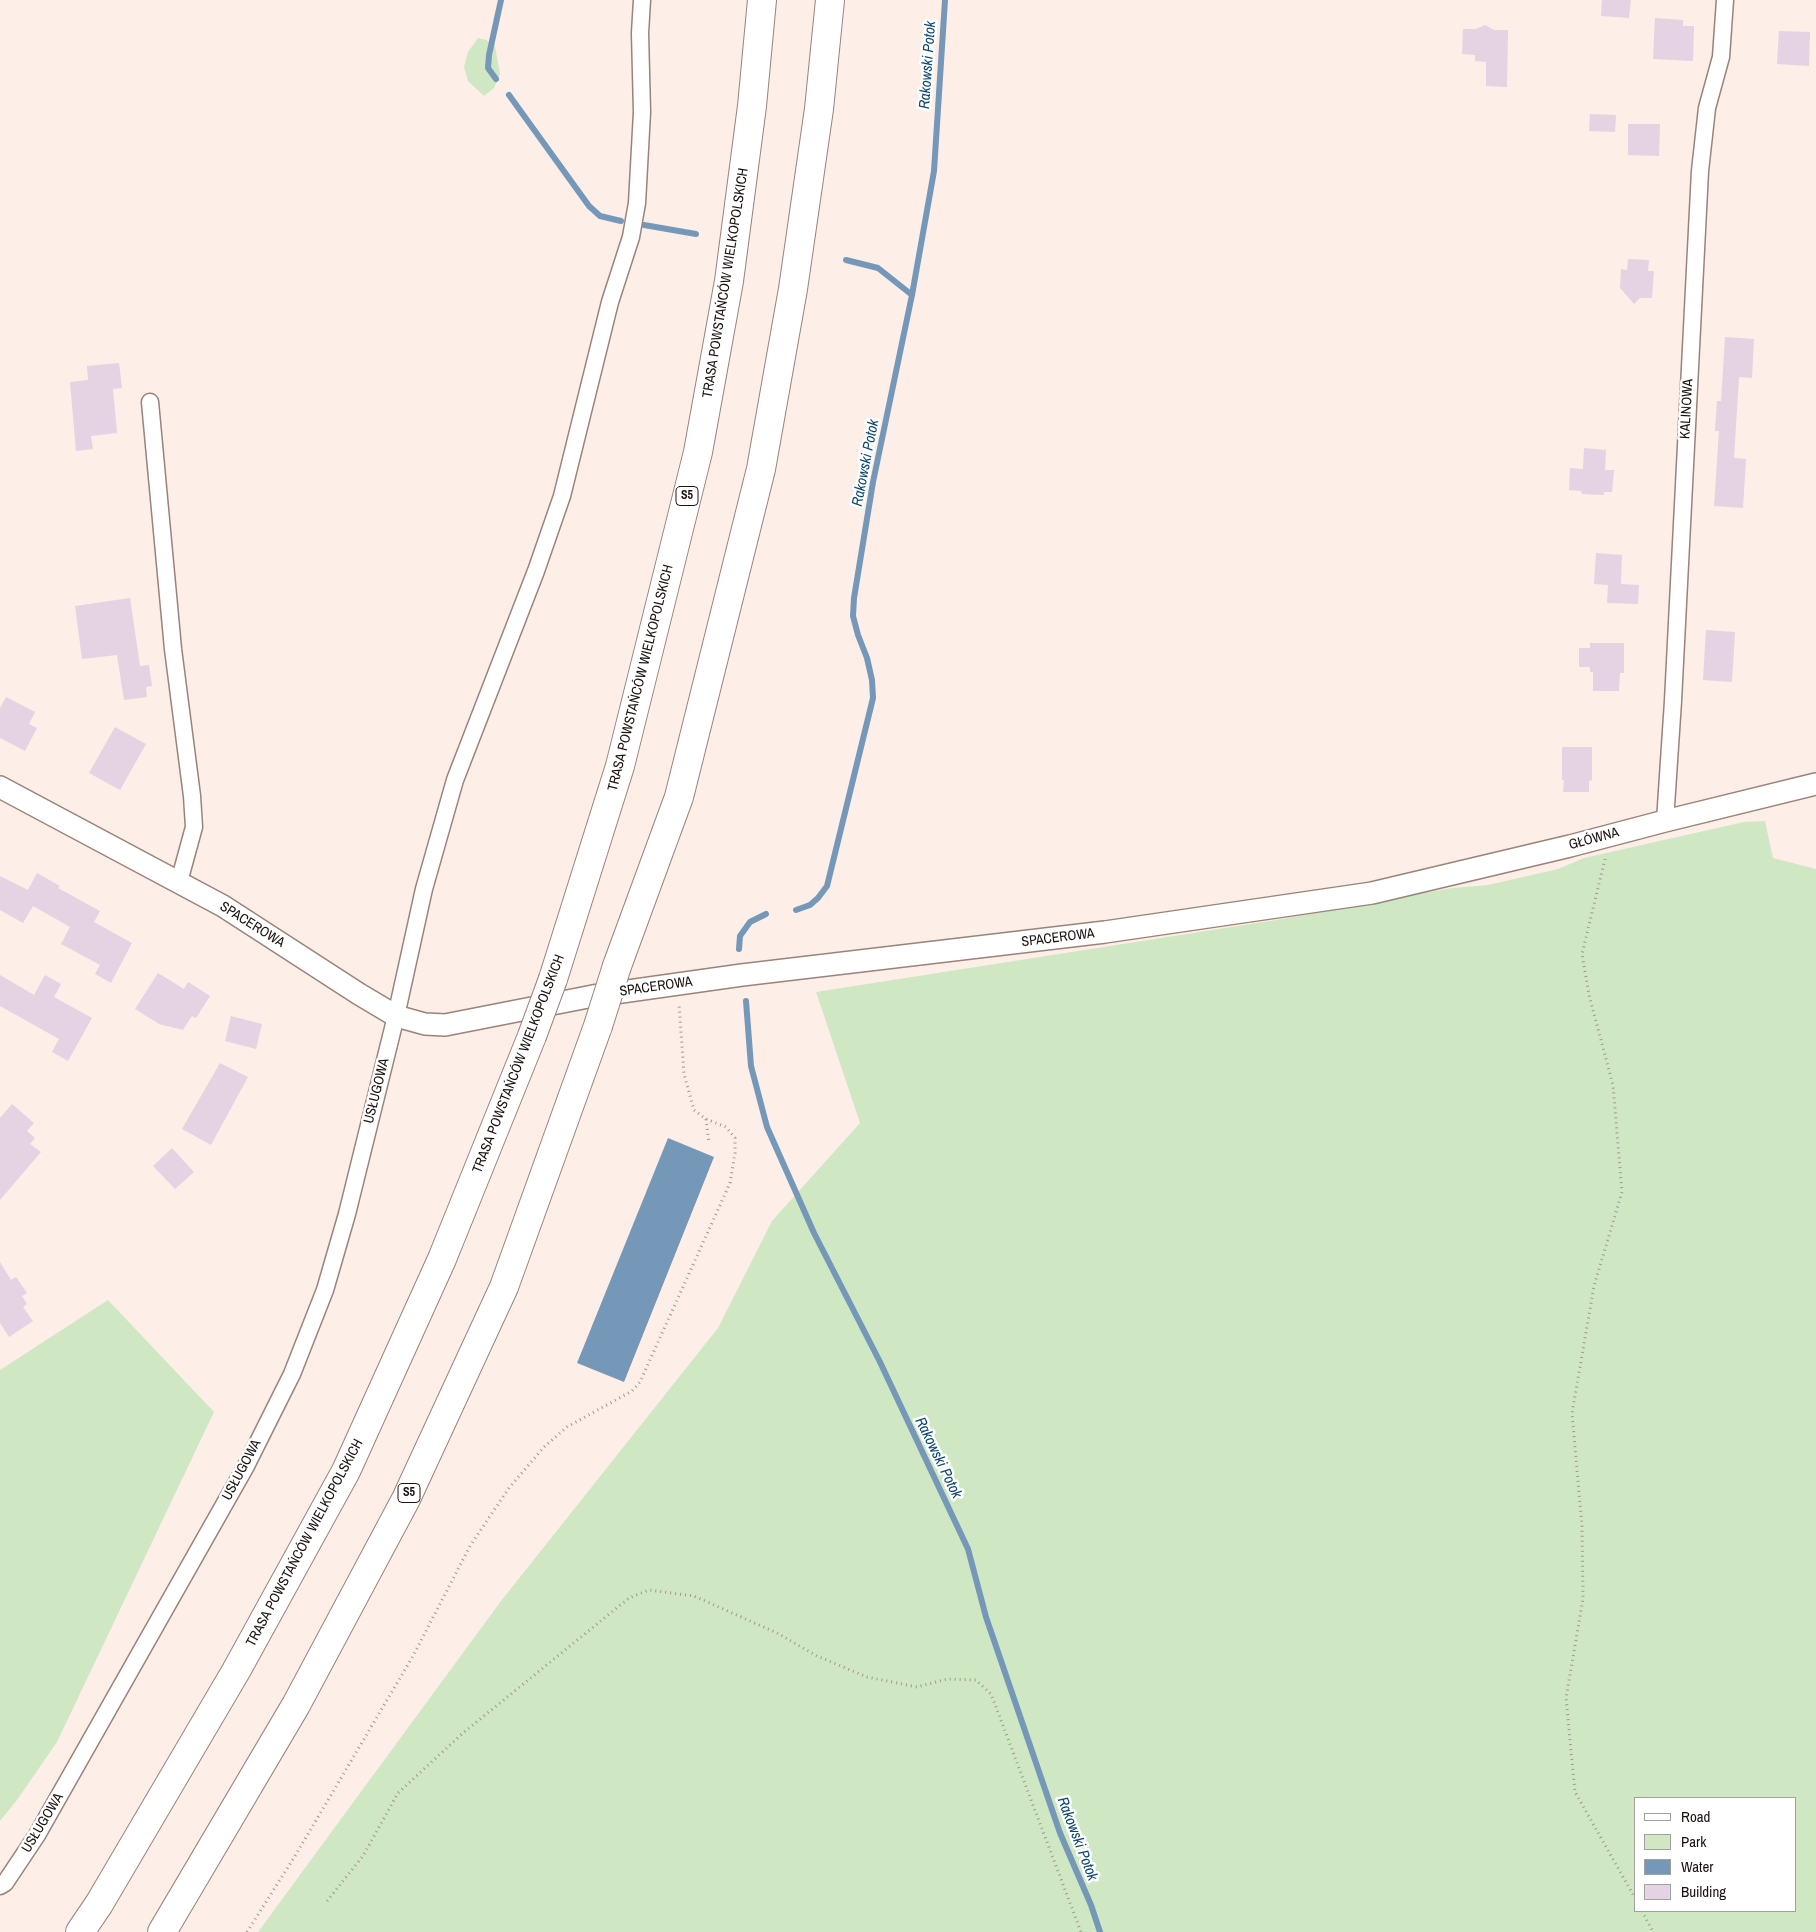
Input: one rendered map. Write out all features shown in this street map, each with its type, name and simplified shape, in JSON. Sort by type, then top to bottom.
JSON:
[{"type":"highway","name":"TRASA POWSTAŃCÓW WIELKOPOLSKICH","points":[[80,1932],[99,1904],[236,1671],[346,1470],[442,1259],[553,979],[620,766],[698,452],[728,281],[752,106],[762,0]]},
{"type":"highway","name":"S5","points":[[162,1932],[296,1704],[406,1499],[504,1287],[598,1026],[617,966],[679,797],[761,469],[793,289],[819,109],[830,0]]},
{"type":"street","name":"USŁUGOWA","points":[[0,1886],[5,1883],[37,1835],[246,1466],[292,1374],[325,1290],[347,1214],[396,1016],[424,889],[455,780],[536,571],[562,496],[610,302],[631,237],[636,203],[642,112],[640,33],[642,0]]},
{"type":"street","name":"KALINOWA","points":[[1665,820],[1673,701],[1700,171],[1707,108],[1721,57],[1724,0]]},
{"type":"street","points":[[150,402],[173,649],[192,796],[194,827],[179,882]]},
{"type":"street","name":"GŁÓWNA","points":[[1372,893],[1816,784]]},
{"type":"street","name":"SPACEROWA","points":[[0,787],[223,906],[396,1016],[425,1024],[444,1025],[593,996],[677,984],[1104,932],[1372,893]]},
{"type":"path","points":[[1613,834],[1601,872],[1582,954],[1589,995],[1613,1085],[1622,1192],[1594,1286],[1572,1413],[1582,1526],[1583,1599],[1566,1698],[1575,1792],[1634,1896]]},
{"type":"path","points":[[246,1932],[295,1856],[413,1656],[470,1546],[509,1488],[544,1447],[567,1427],[632,1392],[640,1382],[730,1183],[735,1138],[726,1127],[706,1119],[694,1110],[684,1074],[677,984]]},
{"type":"path","points":[[706,1119],[709,1143]]},
{"type":"path","points":[[327,1901],[363,1856],[398,1793],[463,1733],[630,1598],[649,1590],[694,1596],[777,1633],[817,1656],[867,1677],[917,1687],[947,1679],[976,1680],[991,1694],[1081,1932]]},
{"type":"path","points":[[1643,1912],[1653,1932]]},
{"type":"green space","points":[[478,38],[486,40],[495,46],[500,74],[494,88],[484,96],[468,81],[464,67],[468,52]]},
{"type":"green space","points":[[1765,821],[1773,858],[1816,869],[1816,1932],[258,1932],[501,1601],[718,1328],[772,1221],[860,1123],[816,992],[1276,920],[1452,888],[1488,885],[1558,869],[1584,858],[1744,822]]},
{"type":"green space","points":[[108,1300],[214,1412],[57,1742],[0,1821],[0,1370]]},
{"type":"water","points":[[668,1138],[714,1157],[624,1382],[577,1363]]},
{"type":"building","points":[[1602,0],[1631,0],[1629,18],[1601,16]]},
{"type":"building","points":[[1655,18],[1683,20],[1683,26],[1694,26],[1693,61],[1653,59]]},
{"type":"building","points":[[1485,25],[1494,30],[1508,30],[1507,87],[1486,86],[1486,62],[1475,61],[1475,55],[1462,54],[1463,29],[1476,29]]},
{"type":"building","points":[[1779,31],[1810,32],[1809,66],[1777,64]]},
{"type":"building","points":[[1590,114],[1616,115],[1615,132],[1589,131]]},
{"type":"building","points":[[1628,124],[1660,124],[1659,156],[1628,155]]},
{"type":"building","points":[[1628,259],[1649,260],[1648,271],[1654,271],[1652,298],[1640,298],[1634,304],[1620,288],[1621,269],[1627,270]]},
{"type":"building","points":[[1725,337],[1754,339],[1752,378],[1739,377],[1734,458],[1746,459],[1743,508],[1714,506],[1719,431],[1715,431],[1717,401],[1721,401]]},
{"type":"building","points":[[119,363],[122,388],[113,389],[117,433],[91,436],[93,449],[76,451],[70,382],[88,380],[87,366]]},
{"type":"building","points":[[1584,448],[1606,450],[1605,470],[1614,470],[1612,492],[1604,492],[1604,495],[1582,494],[1581,491],[1569,490],[1570,468],[1583,469]]},
{"type":"building","points":[[1596,553],[1622,555],[1621,584],[1639,585],[1638,604],[1607,603],[1608,585],[1594,584]]},
{"type":"building","points":[[130,598],[140,666],[149,665],[152,686],[146,687],[147,697],[124,700],[117,655],[82,659],[75,606]]},
{"type":"building","points":[[1706,630],[1735,632],[1732,682],[1703,680]]},
{"type":"building","points":[[1590,643],[1624,643],[1624,673],[1620,673],[1619,691],[1593,691],[1593,672],[1590,672],[1590,667],[1579,667],[1579,648],[1590,648]]},
{"type":"building","points":[[6,697],[35,712],[29,724],[37,728],[25,751],[0,738],[0,708]]},
{"type":"building","points":[[115,727],[146,744],[120,790],[89,773]]},
{"type":"building","points":[[1562,747],[1592,747],[1592,780],[1589,781],[1589,792],[1563,792]]},
{"type":"building","points":[[37,873],[60,886],[58,888],[100,911],[94,922],[132,943],[111,983],[95,974],[100,965],[61,944],[70,927],[33,906],[23,923],[0,910],[0,876],[28,890]]},
{"type":"building","points":[[158,973],[184,989],[188,982],[210,996],[196,1018],[192,1016],[183,1030],[159,1024],[135,1009]]},
{"type":"building","points":[[0,975],[34,995],[45,975],[61,984],[54,997],[92,1018],[68,1061],[52,1052],[59,1039],[0,1006]]},
{"type":"building","points":[[231,1016],[262,1024],[256,1049],[225,1041]]},
{"type":"building","points":[[220,1063],[248,1077],[211,1145],[182,1129]]},
{"type":"building","points":[[12,1104],[34,1123],[27,1131],[35,1138],[30,1144],[41,1152],[0,1200],[0,1118]]},
{"type":"building","points":[[172,1148],[194,1172],[175,1189],[153,1166]]},
{"type":"building","points":[[0,1262],[11,1280],[16,1277],[27,1293],[22,1296],[27,1304],[23,1307],[33,1321],[9,1337],[0,1323]]},
{"type":"waterway","points":[[496,79],[488,68],[501,0]]},
{"type":"waterway","name":"Rakowski Potok","points":[[796,910],[810,905],[827,886],[873,698],[872,680],[867,658],[853,616],[854,598],[873,482],[912,295],[934,171],[945,0]]},
{"type":"waterway","points":[[509,95],[589,206],[600,216],[621,221]]},
{"type":"waterway","points":[[644,225],[696,234]]},
{"type":"waterway","points":[[846,260],[878,268],[912,295]]},
{"type":"waterway","name":"Rakowski Potok","points":[[739,949],[740,936],[750,922],[766,914]]},
{"type":"waterway","name":"Rakowski Potok","points":[[746,1001],[751,1066],[767,1127],[814,1233],[880,1362],[968,1549],[986,1617],[1060,1833],[1091,1905],[1100,1932]]}]
